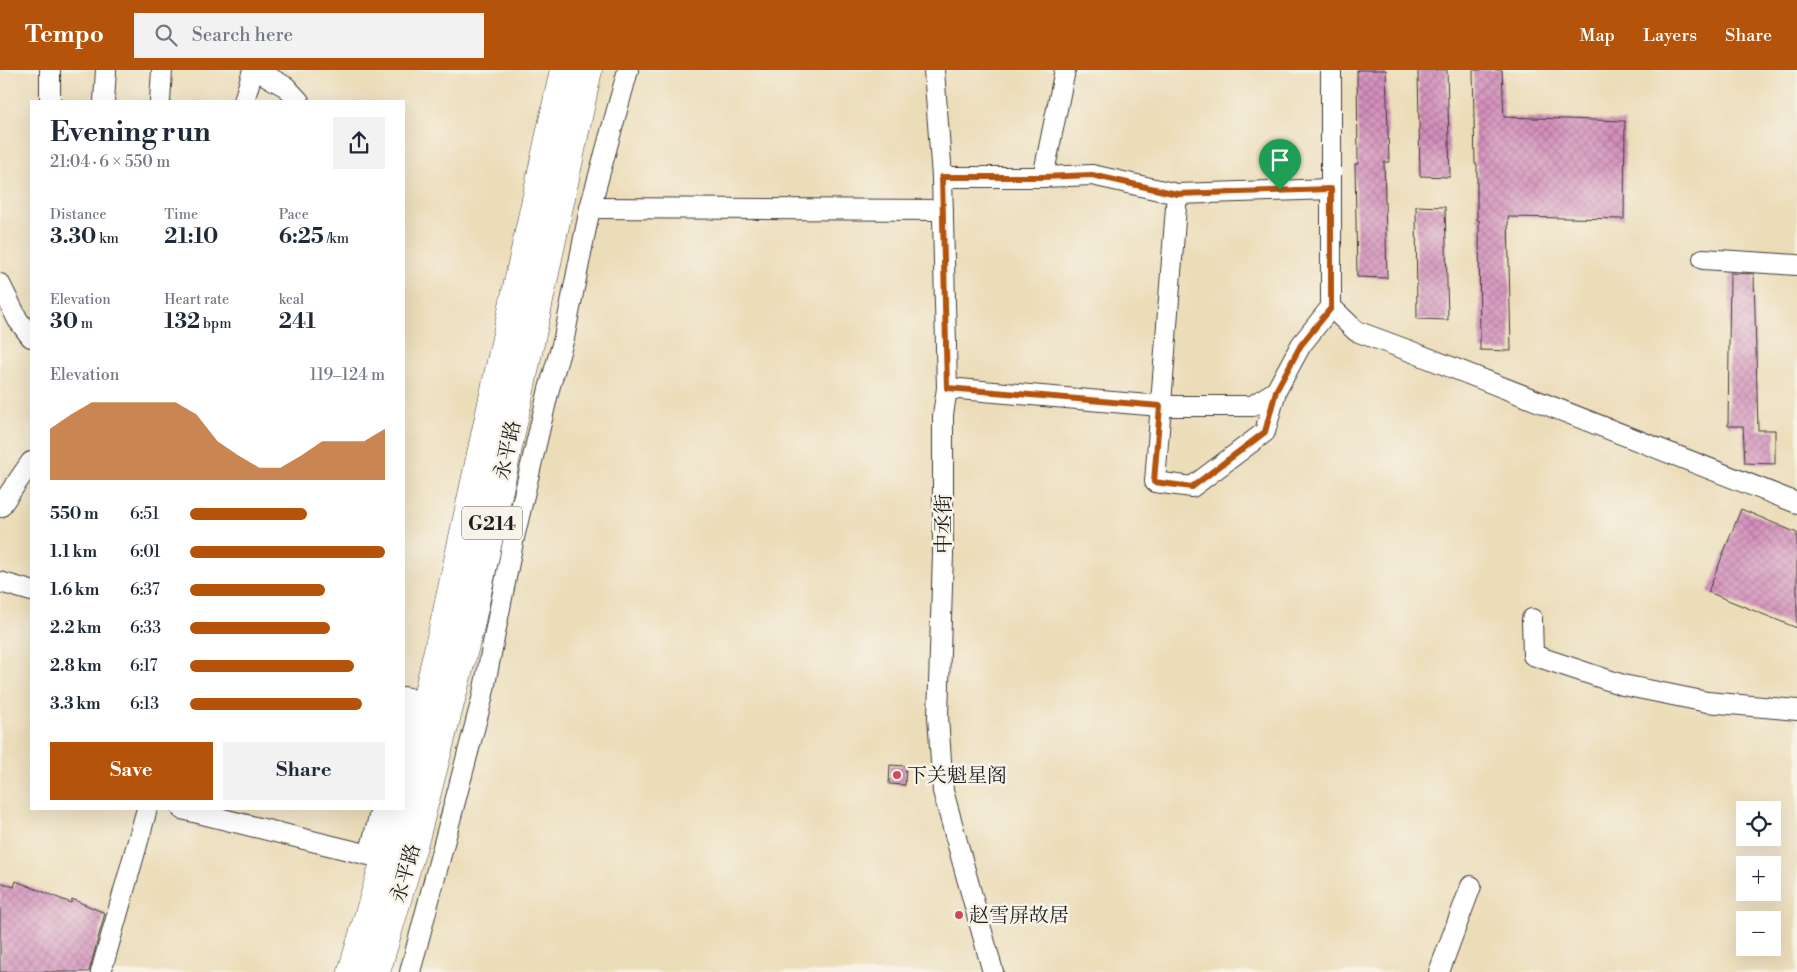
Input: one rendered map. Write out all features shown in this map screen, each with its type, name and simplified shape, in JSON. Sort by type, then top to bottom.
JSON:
[{"type":"highway","name":"永平路","points":[[405,791],[446,616],[564,70]]},
{"type":"highway","name":"永平路","points":[[376,972],[416,835],[470,626],[588,70]]},
{"type":"highway","name":"永平路","points":[[352,972],[400,810]]},
{"type":"street","points":[[50,70],[50,100]]},
{"type":"street","points":[[104,100],[106,70]]},
{"type":"street","points":[[160,100],[162,70]]},
{"type":"street","points":[[244,100],[255,70],[286,87],[298,100]]},
{"type":"street","points":[[410,972],[482,699],[512,542],[549,389],[564,338],[590,208],[628,70]]},
{"type":"street","name":"中丞街","points":[[934,70],[942,177],[947,388],[943,415],[943,554],[938,716],[943,791],[993,972]]},
{"type":"street","points":[[1043,177],[1065,70]]},
{"type":"street","points":[[1177,194],[1154,482],[1192,487],[1265,432],[1276,391],[1301,345],[1331,308],[1331,70]]},
{"type":"street","points":[[942,177],[1092,175],[1177,194],[1331,189]]},
{"type":"street","points":[[590,208],[943,210]]},
{"type":"street","points":[[1703,259],[1797,265]]},
{"type":"street","points":[[0,284],[18,320],[30,336]]},
{"type":"street","points":[[1331,308],[1356,331],[1689,459],[1797,503]]},
{"type":"street","points":[[947,388],[1160,406],[1252,406],[1276,391]]},
{"type":"street","points":[[0,507],[30,463]]},
{"type":"street","points":[[0,582],[30,591]]},
{"type":"street","points":[[1532,619],[1533,655],[1623,685],[1707,702],[1797,710]]},
{"type":"street","points":[[405,697],[409,698],[405,716]]},
{"type":"street","points":[[101,972],[147,810]]},
{"type":"street","points":[[186,810],[369,855],[381,810]]},
{"type":"street","points":[[1439,972],[1471,886]]},
{"type":"building","points":[[1357,70],[1386,70],[1389,162],[1384,162],[1387,278],[1357,277],[1355,164],[1358,164]]},
{"type":"building","points":[[1418,70],[1447,70],[1450,177],[1420,176]]},
{"type":"building","points":[[1473,70],[1502,70],[1504,117],[1625,121],[1624,219],[1508,217],[1511,351],[1480,350],[1479,220],[1477,220]]},
{"type":"building","points":[[1416,206],[1445,207],[1448,320],[1417,319]]},
{"type":"building","points":[[1730,273],[1754,274],[1758,430],[1775,430],[1775,464],[1745,463],[1743,426],[1728,426]]},
{"type":"building","points":[[1741,509],[1797,533],[1797,628],[1708,592]]},
{"type":"building","name":"下关魁星阁","points":[[890,765],[906,766],[905,785],[889,784]]},
{"type":"building","points":[[16,881],[71,903],[72,899],[105,913],[89,972],[0,972],[0,882],[14,887]]},
{"type":"place","name":"下关魁星阁","points":[[897,775]]},
{"type":"place","name":"赵雪屏故居","points":[[959,915]]},
{"type":"route","points":[[1092,175],[1177,194],[1280,190],[1331,189],[1331,308],[1301,345],[1276,391],[1265,432],[1192,487],[1154,482],[1160,406],[947,388],[942,177],[1092,175]]}]
